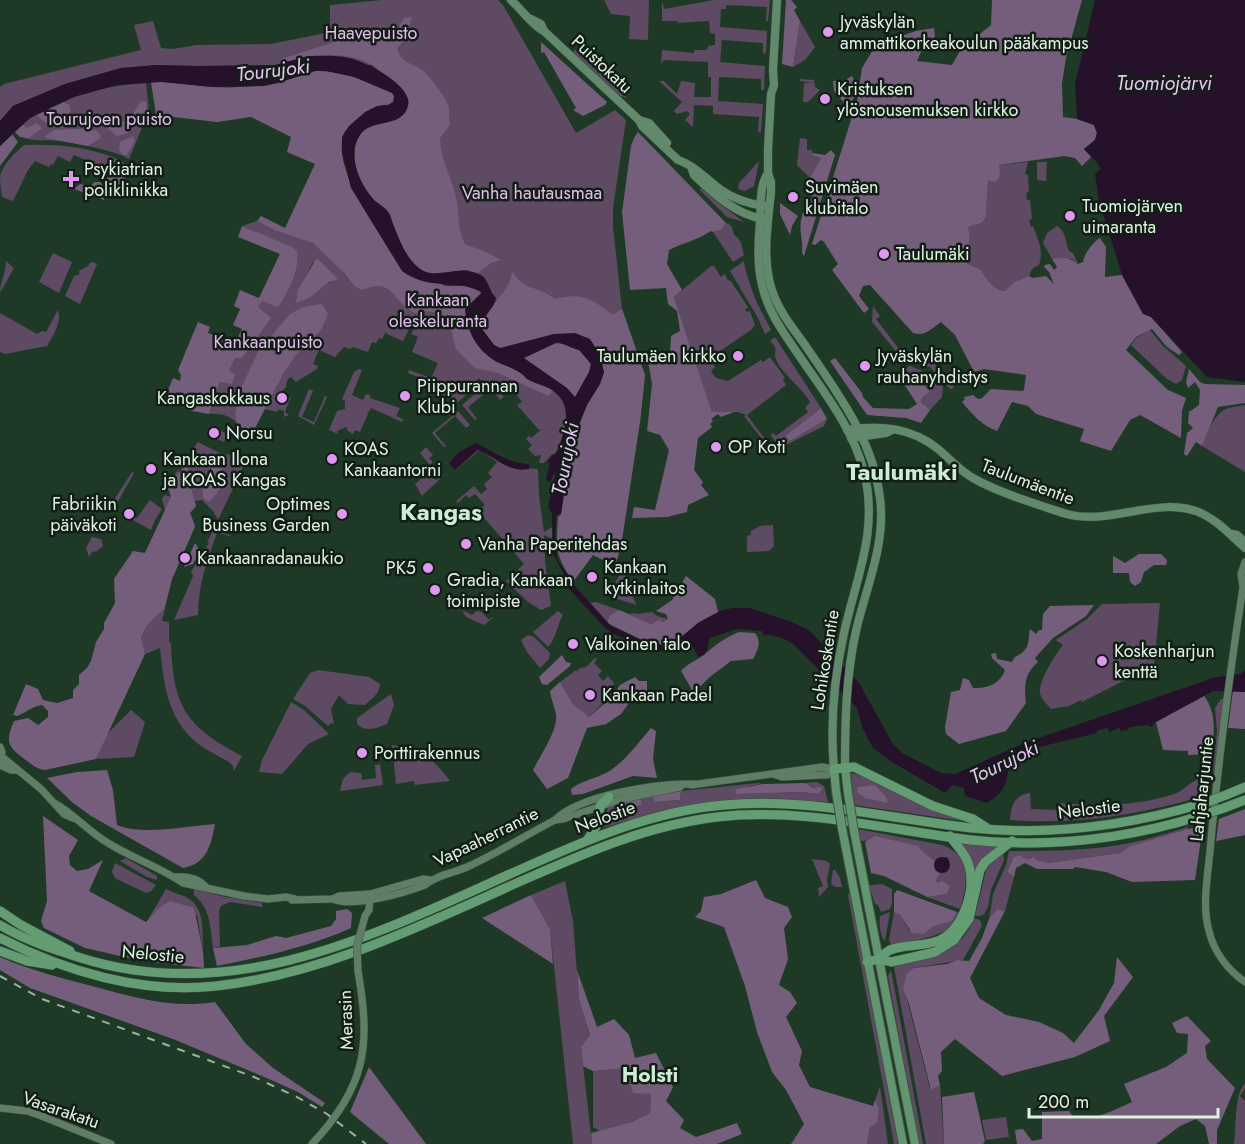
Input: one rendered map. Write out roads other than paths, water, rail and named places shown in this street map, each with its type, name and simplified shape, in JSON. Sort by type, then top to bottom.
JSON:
[{"type":"highway","points":[[834,769],[854,767],[867,772],[933,806],[973,819],[989,829]]},
{"type":"highway","name":"Nelostie","points":[[0,925],[40,945],[120,969],[174,974],[208,974],[284,962],[340,945],[405,920],[588,839],[666,814],[694,808],[791,804],[989,829],[1056,831],[1102,827],[1167,813],[1201,804],[1245,787]]},
{"type":"highway","points":[[588,839],[599,822],[600,806],[609,796]]},
{"type":"highway","name":"Nelostie","points":[[0,938],[62,966],[117,981],[167,986],[213,986],[262,979],[342,956],[410,930],[587,852],[620,840],[697,819],[748,814],[797,815],[950,836],[1012,842],[1056,842],[1148,831],[1245,800]]},
{"type":"highway","points":[[867,962],[879,959],[889,951],[942,939],[958,923],[966,904],[970,872],[968,861],[950,836]]},
{"type":"highway","points":[[879,959],[891,962],[935,952],[954,940],[969,919],[980,870],[985,862],[1012,842]]},
{"type":"highway","points":[[0,911],[21,926],[83,958]]},
{"type":"highway","points":[[0,951],[45,966],[62,966]]},
{"type":"main road","name":"Puistokatu","points":[[511,0],[537,28],[544,31],[639,120],[649,123],[692,169],[694,175],[718,197],[744,214],[769,220]]},
{"type":"main road","points":[[765,206],[763,181],[768,173],[777,0]]},
{"type":"main road","name":"Puistokatu","points":[[692,169],[698,170],[721,190],[738,200],[765,206]]},
{"type":"main road","name":"Lohikoskentie","points":[[765,206],[760,219],[758,248],[760,276],[772,313],[848,430],[864,472],[868,492],[868,541],[843,637],[833,706],[834,769],[843,838],[903,1144]]},
{"type":"main road","name":"Lohikoskentie","points":[[765,206],[769,220],[767,258],[769,278],[776,300],[859,428],[879,490],[881,531],[879,548],[853,649],[845,719],[845,767],[856,840],[915,1144]]},
{"type":"main road","name":"Taulumäentie","points":[[848,430],[885,427],[918,436],[978,481],[1066,514],[1099,517],[1180,508],[1201,513],[1232,534],[1237,534],[1245,542]]},
{"type":"main road","name":"Taulumäentie","points":[[851,438],[892,430]]},
{"type":"main road","name":"Taulumäentie","points":[[1232,534],[1234,539],[1245,548]]},
{"type":"street","name":"Lahjaharjuntie","points":[[1245,562],[1241,574],[1244,584],[1217,778],[1206,894],[1208,931],[1216,949],[1233,974],[1245,982]]},
{"type":"street","name":"Vapaaherrantie","points":[[0,754],[15,765],[17,770],[56,804],[64,814],[117,848],[176,877],[201,881],[205,886],[244,896],[276,899],[286,897],[333,899],[340,902],[416,889],[430,880],[474,864],[555,820],[561,814],[594,799],[655,787],[826,766],[834,769]]},
{"type":"street","name":"Vapaaherrantie","points":[[0,765],[17,770]]},
{"type":"street","name":"Vapaaherrantie","points":[[555,820],[600,806],[694,784]]},
{"type":"street","name":"Merasin","points":[[312,1144],[340,1111],[351,1093],[359,1071],[365,1041],[357,946],[365,916],[369,910],[370,896]]},
{"type":"street","points":[[360,898],[365,916]]},
{"type":"street","name":"Vasarakatu","points":[[0,1108],[27,1111],[111,1144]]},
{"type":"water","name":"Tuomiojärvi","points":[[1095,0],[1245,0],[1245,382],[1207,377],[1151,317],[1143,314],[1122,275],[1099,201],[1095,174],[1100,169],[1099,165],[1084,149],[1095,140],[1097,133],[1094,125],[1077,119],[1075,84]]},
{"type":"water","name":"Tourujoki","points":[[308,56],[344,57],[376,69],[404,90],[408,98],[405,113],[393,121],[365,130],[356,143],[354,152],[357,170],[364,187],[369,195],[389,213],[410,259],[426,272],[466,271],[484,277],[496,298],[482,329],[494,345],[500,348],[554,334],[575,333],[590,339],[600,355],[604,372],[571,444],[561,514],[556,515],[555,547],[558,560],[574,585],[611,626],[646,642],[663,645],[673,644],[698,623],[722,610],[733,608],[750,608],[792,622],[809,630],[859,683],[893,744],[902,753],[941,773],[955,774],[1024,743],[1216,677],[1240,674],[1245,670],[1245,692],[1213,691],[1150,727],[1148,725],[1130,727],[1121,731],[1119,728],[1110,732],[1107,728],[1094,734],[1039,747],[1009,765],[1004,787],[987,803],[965,796],[964,788],[953,785],[945,793],[892,762],[873,748],[862,727],[857,708],[793,644],[783,639],[764,635],[762,631],[737,629],[710,638],[704,655],[698,657],[692,645],[687,643],[674,649],[661,651],[644,647],[614,634],[604,627],[568,588],[570,586],[553,554],[552,514],[548,507],[556,470],[550,482],[546,480],[550,462],[547,464],[557,452],[563,435],[566,410],[563,402],[551,389],[497,362],[478,346],[468,325],[465,309],[482,293],[466,286],[423,281],[402,271],[351,188],[342,152],[342,137],[349,126],[365,112],[393,102],[392,93],[354,77],[326,71],[315,71],[264,86],[214,87],[161,82],[117,85],[74,97],[30,118],[0,146],[0,121],[13,106],[65,84],[121,68],[157,65],[275,65]],"holes":[[[559,343],[579,350],[591,364],[575,397],[567,388],[524,358]]]},
{"type":"water","points":[[476,443],[508,459],[529,464],[529,469],[508,467],[478,450],[455,470],[449,463],[459,452]]},
{"type":"water","points":[[942,857],[948,859],[950,865],[948,871],[942,873],[936,871],[934,865],[936,859]]},
{"type":"railway","points":[[0,976],[42,999],[254,1077],[327,1114],[366,1144]]},
{"type":"place","name":"Jyväskylän ammattikorkeakoulun pääkampus","points":[[828,32]]},
{"type":"place","name":"Kristuksen ylösnousemuksen kirkko","points":[[825,99]]},
{"type":"place","name":"Psykiatrian poliklinikka","points":[[71,179]]},
{"type":"place","name":"Suvimäen klubitalo","points":[[793,197]]},
{"type":"place","name":"Tuomiojärven uimaranta","points":[[1070,216]]},
{"type":"place","name":"Taulumäki","points":[[884,254]]},
{"type":"place","name":"Taulumäen kirkko","points":[[738,356]]},
{"type":"place","name":"Jyväskylän rauhanyhdistys","points":[[865,366]]},
{"type":"place","name":"Piippurannan Klubi","points":[[405,396]]},
{"type":"place","name":"Kangaskokkaus","points":[[282,398]]},
{"type":"place","name":"Norsu","points":[[214,433]]},
{"type":"place","name":"OP Koti","points":[[716,447]]},
{"type":"place","name":"KOAS Kankaantorni","points":[[332,459]]},
{"type":"place","name":"Kankaan Ilona ja KOAS Kangas","points":[[151,469]]},
{"type":"place","name":"Fabriikin päiväkoti","points":[[129,514]]},
{"type":"place","name":"Optimes Business Garden","points":[[342,514]]},
{"type":"place","name":"Vanha Paperitehdas","points":[[466,544]]},
{"type":"place","name":"Kankaanradanaukio","points":[[185,558]]},
{"type":"place","name":"PK5","points":[[428,568]]},
{"type":"place","name":"Kankaan kytkinlaitos","points":[[592,577]]},
{"type":"place","name":"Gradia, Kankaan toimipiste","points":[[435,590]]},
{"type":"place","name":"Valkoinen talo","points":[[573,644]]},
{"type":"place","name":"Koskenharjun kenttä","points":[[1102,661]]},
{"type":"place","name":"Kankaan Padel","points":[[590,695]]},
{"type":"place","name":"Porttirakennus","points":[[362,753]]},
{"type":"district","name":"Taulumäki","points":[[902,472]]},
{"type":"district","name":"Kangas","points":[[441,512]]},
{"type":"district","name":"Holsti","points":[[650,1075]]},
{"type":"park label","name":"Haavepuisto","points":[[371,33]]},
{"type":"park label","name":"Tourujoen puisto","points":[[109,119]]},
{"type":"park label","name":"Vanha hautausmaa","points":[[532,193]]},
{"type":"park label","name":"Kankaan oleskeluranta","points":[[438,310]]},
{"type":"park label","name":"Kankaanpuisto","points":[[268,342]]}]
